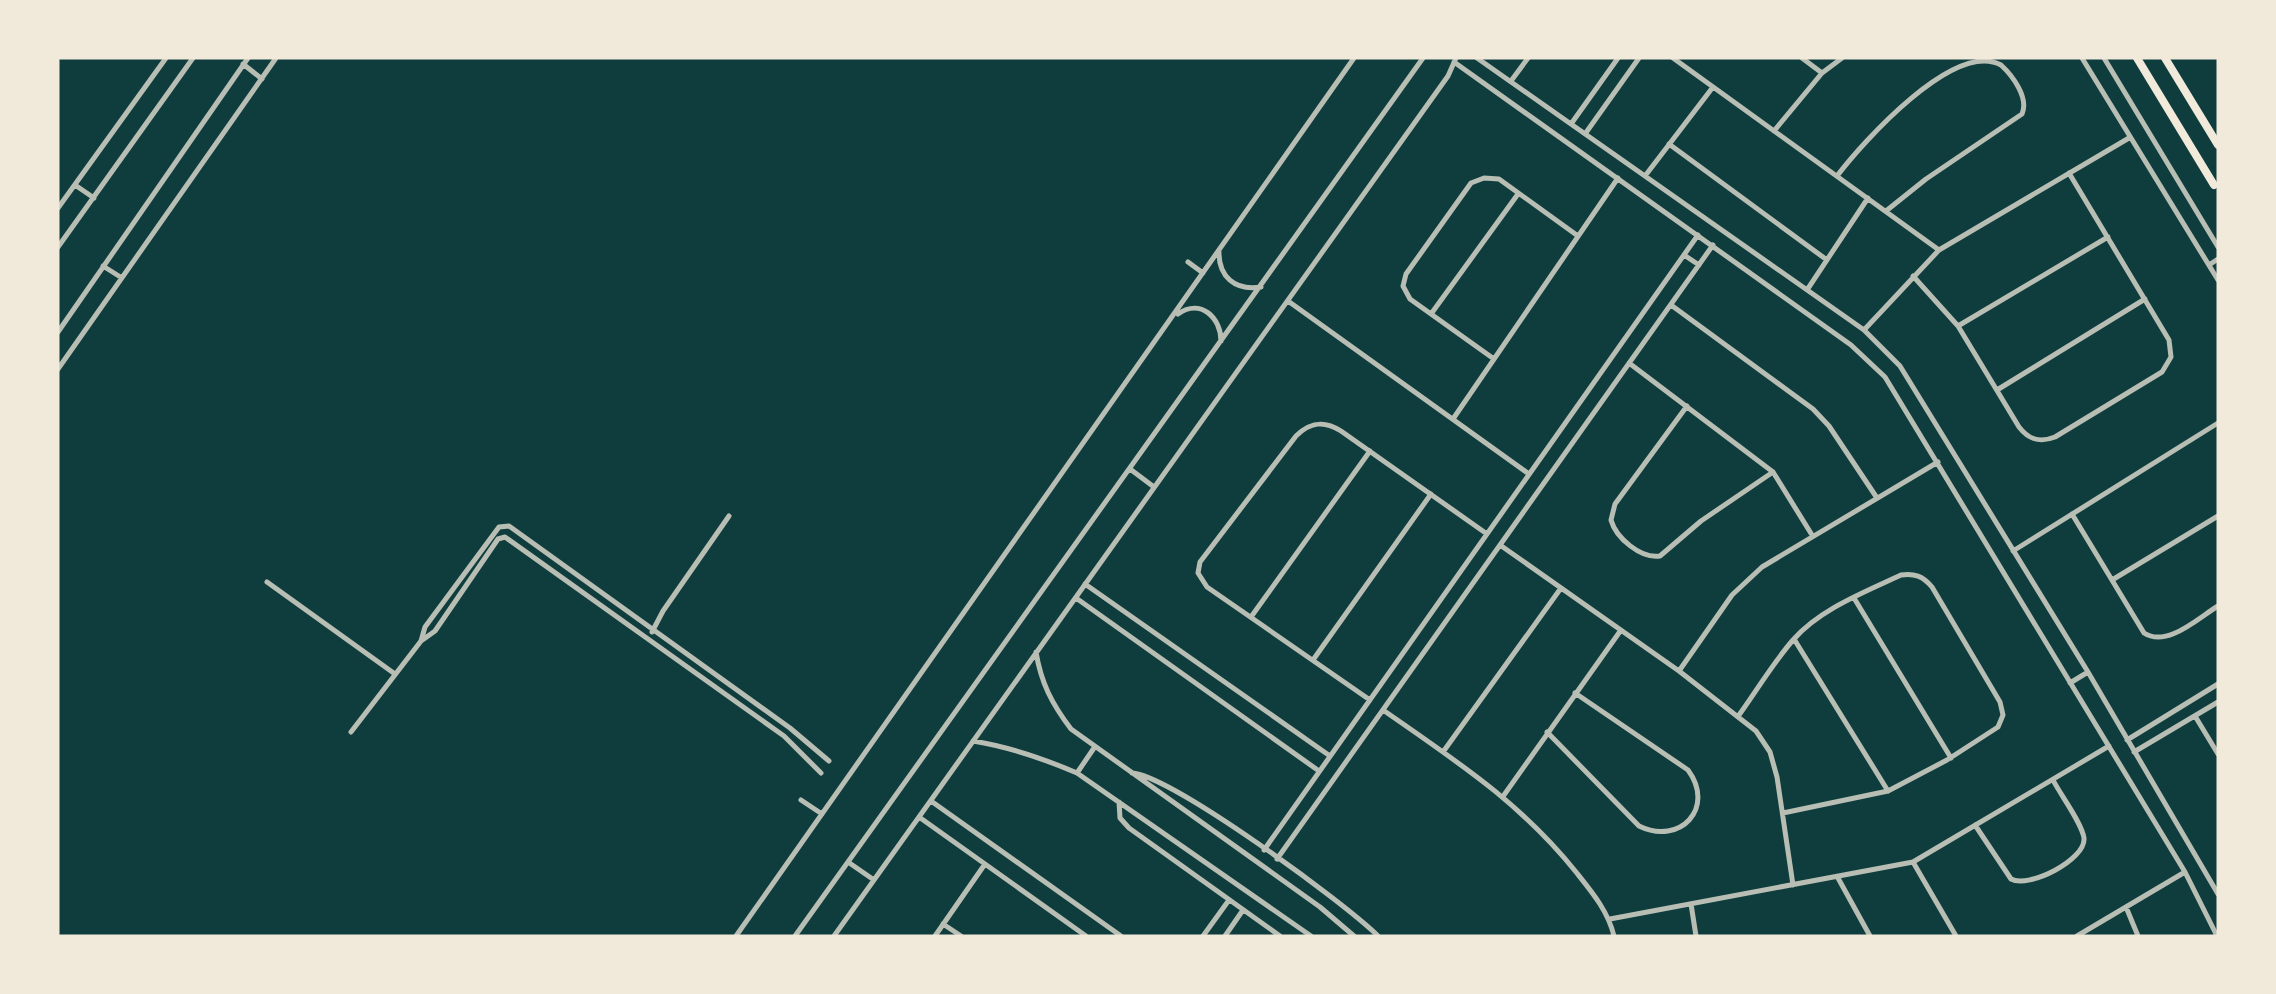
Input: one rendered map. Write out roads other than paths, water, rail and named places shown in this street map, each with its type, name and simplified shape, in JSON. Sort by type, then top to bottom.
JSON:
[{"type":"main road","points":[[2137,58],[2214,185]]},
{"type":"main road","points":[[2165,58],[2218,145]]},
{"type":"street","points":[[58,208],[166,58]]},
{"type":"street","points":[[58,247],[193,58]]},
{"type":"street","points":[[58,332],[248,58]]},
{"type":"street","points":[[58,369],[276,58]]},
{"type":"street","points":[[736,936],[1354,58]]},
{"type":"street","points":[[795,936],[1423,58]]},
{"type":"street","points":[[1478,58],[1864,330],[1884,348],[1914,386],[2088,672],[2218,894]]},
{"type":"street","points":[[1511,81],[1528,58]]},
{"type":"street","points":[[1571,124],[1618,58]]},
{"type":"street","points":[[1586,134],[1639,58]]},
{"type":"street","points":[[1672,58],[1939,250]]},
{"type":"street","points":[[1802,58],[1822,73]]},
{"type":"street","points":[[1774,131],[1822,73],[1842,58]]},
{"type":"street","points":[[2082,58],[2218,280]]},
{"type":"street","points":[[2104,58],[2218,247]]},
{"type":"street","points":[[1837,176],[1860,146],[1915,95],[1947,75],[1981,59],[2001,65],[2022,95],[2025,108],[2022,114],[1926,179],[1886,211]]},
{"type":"street","points":[[834,936],[1448,76],[1455,60],[1869,360],[1898,396],[2185,872],[2217,936]]},
{"type":"street","points":[[243,64],[262,79]]},
{"type":"street","points":[[1488,86],[1498,72]]},
{"type":"street","points":[[1645,176],[1713,87]]},
{"type":"street","points":[[1864,330],[1939,250],[2129,138]]},
{"type":"street","points":[[1669,144],[1827,260]]},
{"type":"street","points":[[1913,276],[1958,326],[2024,434],[2039,441],[2047,440],[2162,372],[2168,366],[2172,348],[2069,173]]},
{"type":"street","points":[[1494,359],[1406,293],[1403,280],[1412,264],[1471,183],[1485,178],[1499,179],[1578,236]]},
{"type":"street","points":[[1452,419],[1618,178]]},
{"type":"street","points":[[75,185],[94,198]]},
{"type":"street","points":[[1432,314],[1518,194]]},
{"type":"street","points":[[1807,290],[1868,198]]},
{"type":"street","points":[[1264,850],[1698,234]]},
{"type":"street","points":[[1958,326],[2108,237]]},
{"type":"street","points":[[1277,859],[1713,245]]},
{"type":"street","points":[[1219,250],[1222,272],[1229,281],[1250,289],[1261,287]]},
{"type":"street","points":[[1684,255],[1699,265]]},
{"type":"street","points":[[1752,273],[1762,258]]},
{"type":"street","points":[[2209,265],[2218,259]]},
{"type":"street","points":[[1188,262],[1203,273]]},
{"type":"street","points":[[103,266],[122,278]]},
{"type":"street","points":[[1997,390],[2145,299]]},
{"type":"street","points":[[1288,301],[1529,474]]},
{"type":"street","points":[[1671,304],[1813,409],[1829,426],[1877,498]]},
{"type":"street","points":[[1174,316],[1184,309],[1207,311],[1216,319],[1221,330],[1221,341]]},
{"type":"street","points":[[1629,363],[1773,472],[1812,535]]},
{"type":"street","points":[[1687,405],[1615,504],[1611,520],[1618,535],[1645,555],[1660,556],[1702,520],[1773,472]]},
{"type":"street","points":[[2013,551],[2218,423]]},
{"type":"street","points":[[1370,700],[1203,583],[1198,573],[1200,562],[1303,429],[1315,424],[1332,425],[1487,534]]},
{"type":"street","points":[[1251,617],[1370,452]]},
{"type":"street","points":[[1679,671],[1745,580],[1812,535],[1937,461]]},
{"type":"street","points":[[1130,469],[1154,488]]},
{"type":"street","points":[[1313,660],[1431,494]]},
{"type":"street","points":[[2072,514],[2144,633],[2151,638],[2168,637],[2218,606]]},
{"type":"street","points":[[648,637],[729,516]]},
{"type":"street","points":[[2112,580],[2218,516]]},
{"type":"street","points":[[421,641],[425,627],[499,527],[509,526],[790,728],[829,761]]},
{"type":"street","points":[[351,732],[421,641],[435,631],[498,539],[505,537],[784,736],[821,772]]},
{"type":"street","points":[[1500,545],[1679,671],[1739,715],[1756,731],[1770,752],[1777,777],[1793,885]]},
{"type":"street","points":[[464,573],[472,578]]},
{"type":"street","points":[[1739,715],[1794,639],[1854,598],[1901,575],[1918,575],[1932,587],[2003,708],[1998,727],[1951,758],[1888,790],[1783,813]]},
{"type":"street","points":[[267,582],[394,674]]},
{"type":"street","points":[[1085,584],[1330,756]]},
{"type":"street","points":[[1443,752],[1561,588]]},
{"type":"street","points":[[1076,597],[1319,771]]},
{"type":"street","points":[[1854,598],[1951,758]]},
{"type":"street","points":[[1433,610],[1447,620]]},
{"type":"street","points":[[1504,796],[1620,630]]},
{"type":"street","points":[[1794,639],[1888,790]]},
{"type":"street","points":[[1036,652],[1041,677],[1052,705],[1071,729],[1320,907],[1354,936]]},
{"type":"street","points":[[2070,682],[2088,672]]},
{"type":"street","points":[[2127,740],[2218,684]]},
{"type":"street","points":[[1547,732],[1639,826],[1664,833],[1687,823],[1694,813],[1698,788],[1688,771],[1575,693]]},
{"type":"street","points":[[2134,752],[2218,702]]},
{"type":"street","points":[[1383,710],[1504,796],[1545,833],[1610,919],[1614,936]]},
{"type":"street","points":[[2195,716],[2218,754]]},
{"type":"street","points":[[973,741],[1043,758],[1077,773],[1309,936]]},
{"type":"street","points":[[1610,919],[1913,862],[2109,746]]},
{"type":"street","points":[[1077,773],[1094,748]]},
{"type":"street","points":[[1129,773],[1160,780],[1329,895],[1378,936]]},
{"type":"street","points":[[1975,825],[2011,879],[2016,882],[2029,883],[2077,856],[2083,846],[2083,834],[2053,780]]},
{"type":"street","points":[[801,800],[822,814]]},
{"type":"street","points":[[931,801],[1121,936]]},
{"type":"street","points":[[1119,802],[1120,818],[1129,828],[1280,936]]},
{"type":"street","points":[[919,817],[1086,936]]},
{"type":"street","points":[[1282,825],[1295,834]]},
{"type":"street","points":[[848,862],[874,880]]},
{"type":"street","points":[[1913,862],[1956,936]]},
{"type":"street","points":[[935,936],[985,864]]},
{"type":"street","points":[[2077,936],[2185,872]]},
{"type":"street","points":[[1838,878],[1870,936]]},
{"type":"street","points":[[1320,907],[1329,895]]},
{"type":"street","points":[[1203,936],[1229,900]]},
{"type":"street","points":[[1691,904],[1696,936]]},
{"type":"street","points":[[2126,907],[2138,936]]},
{"type":"street","points":[[1213,922],[1226,934],[1243,910]]},
{"type":"street","points":[[943,924],[961,936]]}]
